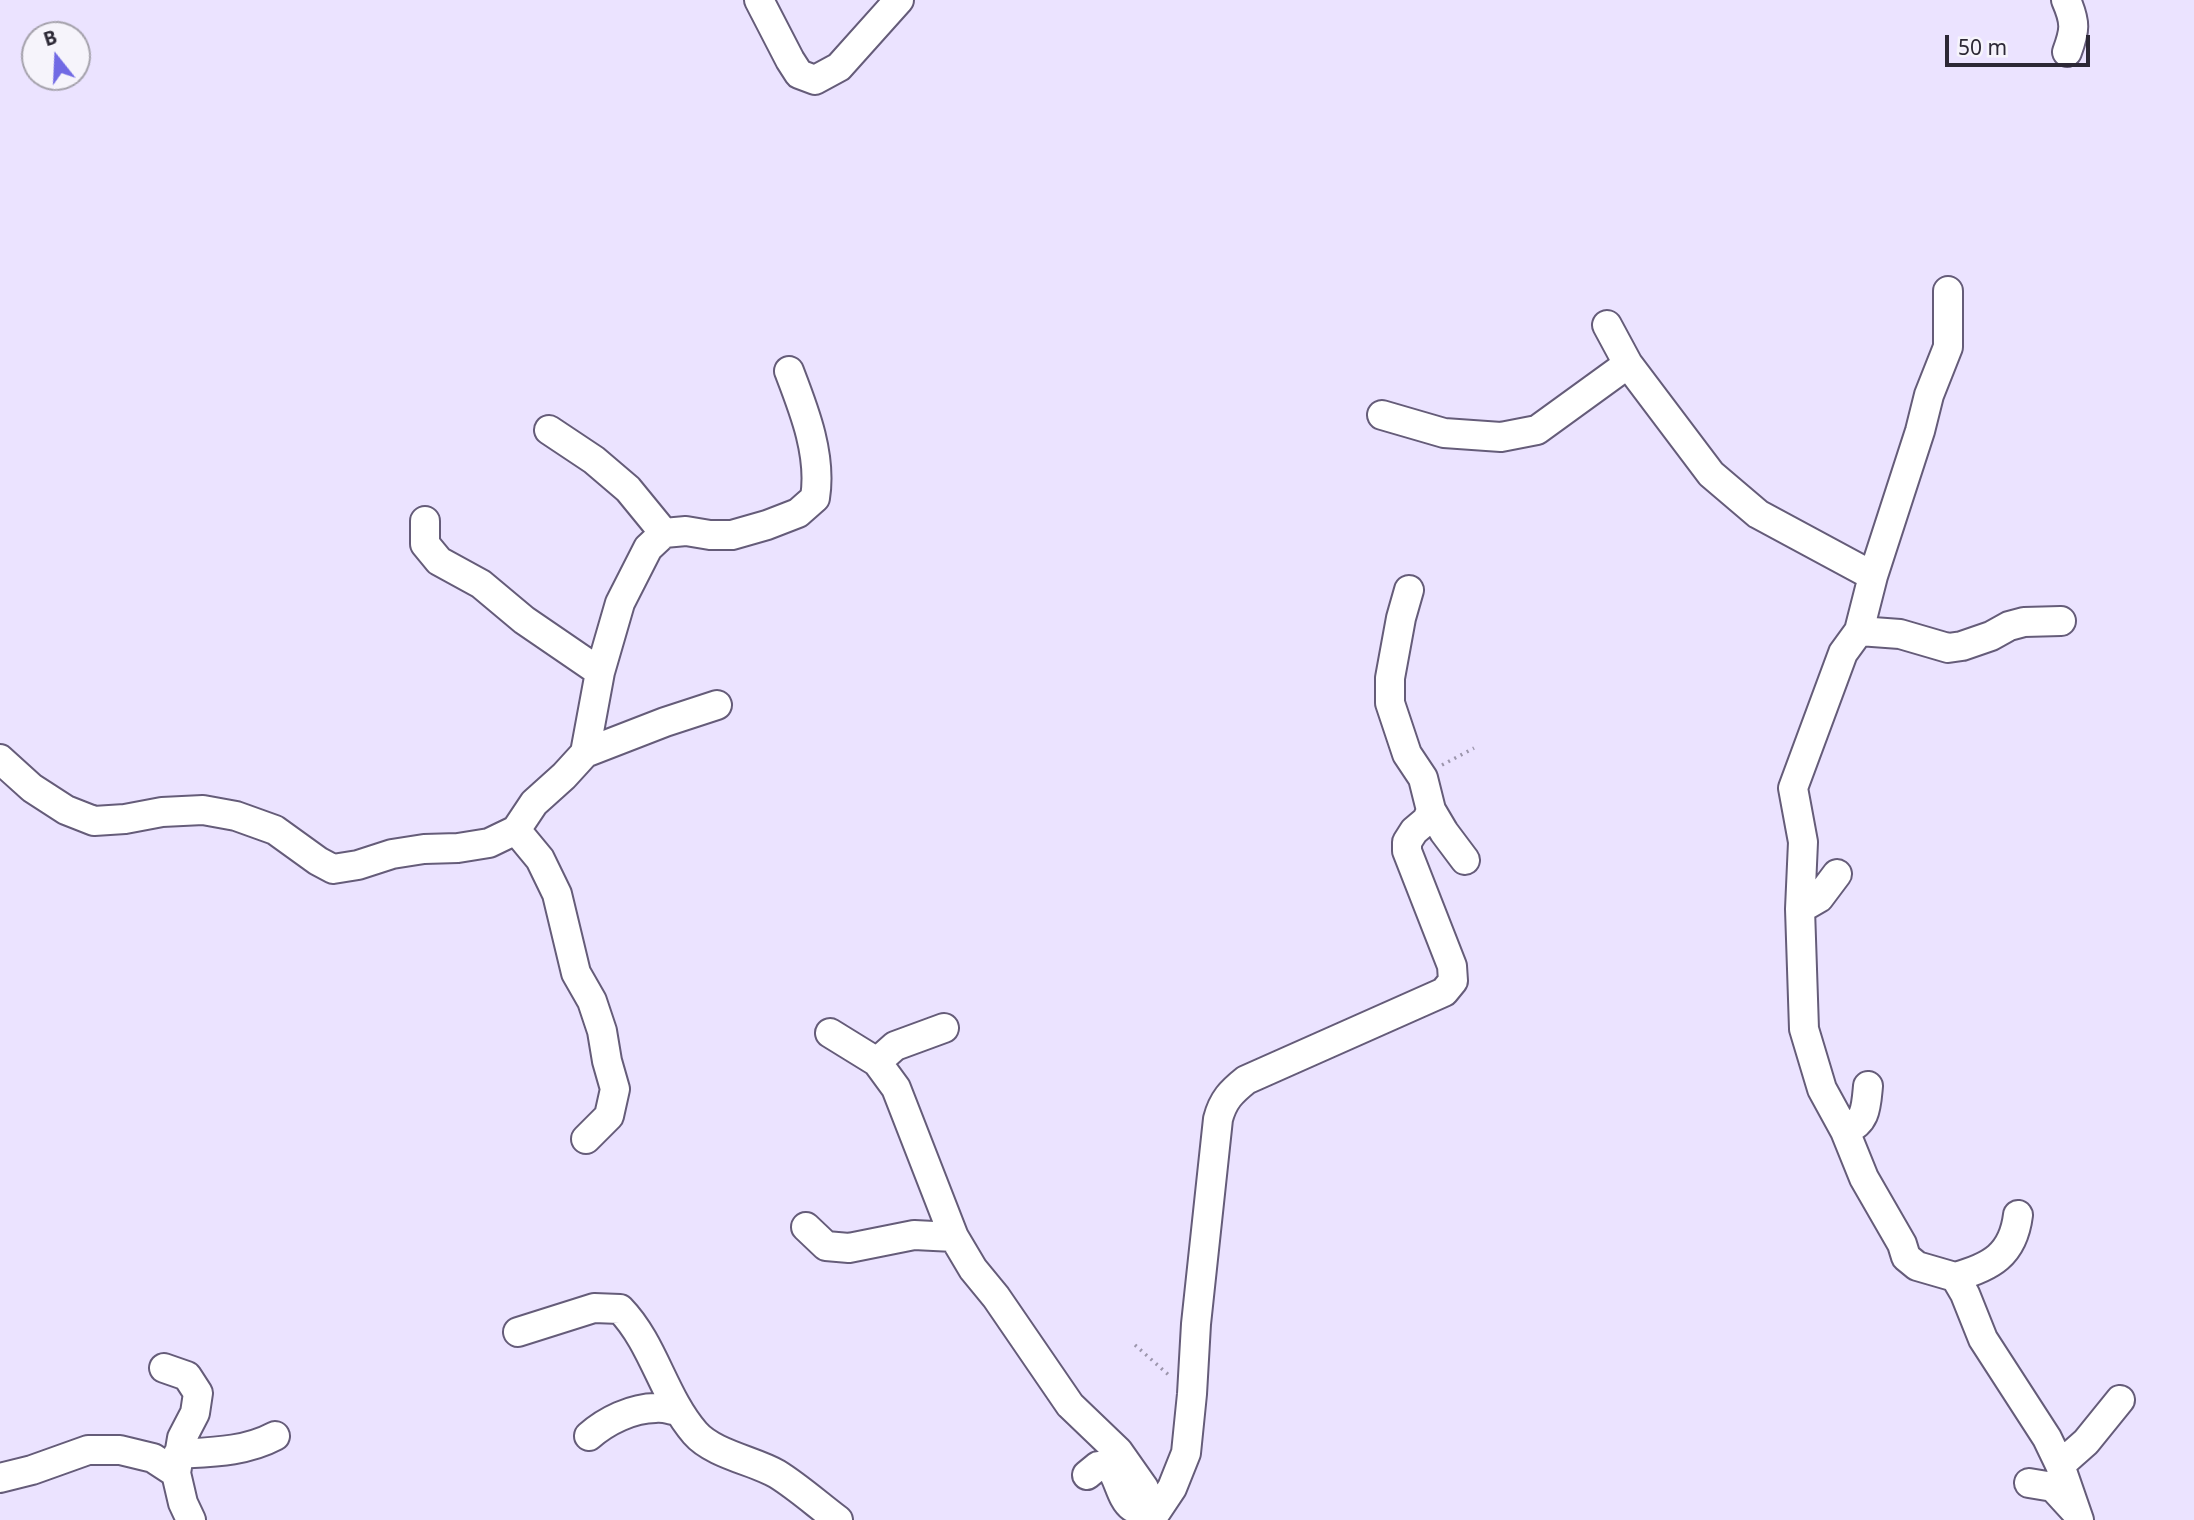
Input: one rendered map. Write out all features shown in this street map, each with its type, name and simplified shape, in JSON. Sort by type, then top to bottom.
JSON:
[{"type":"street","points":[[759,0],[789,60],[799,74],[815,80],[838,67],[899,0]]},
{"type":"street","points":[[2066,0],[2073,16],[2075,31],[2067,52]]},
{"type":"street","points":[[1948,291],[1948,347],[1929,395],[1873,576],[1859,631],[1843,653],[1793,788],[1803,842],[1800,909],[1804,1029],[1822,1089],[1845,1131],[1864,1178],[1902,1244],[1906,1257],[1917,1266],[1955,1277],[1969,1273],[1993,1261],[2007,1249],[2016,1232],[2018,1215]]},
{"type":"street","points":[[1607,325],[1628,364],[1711,474],[1758,514],[1873,576]]},
{"type":"street","points":[[1382,415],[1444,433],[1501,437],[1537,430],[1585,398],[1628,364]]},
{"type":"street","points":[[584,753],[600,672],[620,603],[648,548],[663,533],[686,531],[732,535],[798,513],[815,498],[818,478],[811,440],[789,371]]},
{"type":"street","points":[[549,430],[594,460],[628,489],[663,533]]},
{"type":"street","points":[[425,521],[425,544],[439,561],[481,584],[524,620],[600,672]]},
{"type":"street","points":[[1409,590],[1390,678],[1390,703],[1407,754],[1423,778],[1431,810],[1465,860]]},
{"type":"street","points":[[1859,631],[1900,634],[1948,648],[1962,646],[2017,624],[2061,621]]},
{"type":"street","points":[[0,759],[32,788],[66,810],[94,821],[162,812],[203,810],[236,816],[275,830],[333,869],[358,865],[392,854],[489,843],[516,830],[534,803],[564,776],[584,753],[717,705]]},
{"type":"street","points":[[1151,1514],[1172,1488],[1186,1453],[1200,1282],[1218,1119],[1223,1103],[1231,1092],[1246,1080],[1444,992],[1453,981],[1452,966],[1408,850],[1408,842],[1414,831],[1427,820],[1431,810]]},
{"type":"street","points":[[516,830],[540,859],[558,894],[576,973],[592,1001],[602,1031],[615,1089],[609,1116],[586,1139]]},
{"type":"street","points":[[1800,909],[1819,898],[1837,874]]},
{"type":"street","points":[[877,1062],[895,1046],[944,1028]]},
{"type":"street","points":[[831,1033],[877,1062],[896,1088],[954,1237],[973,1269],[996,1297],[1070,1405],[1118,1451],[1144,1488],[1151,1514]]},
{"type":"street","points":[[1845,1131],[1857,1126],[1864,1114],[1868,1086]]},
{"type":"street","points":[[806,1227],[826,1246],[849,1248],[914,1235],[954,1237]]},
{"type":"street","points":[[1955,1277],[1965,1294],[1983,1339],[2047,1438],[2060,1465],[2078,1517]]},
{"type":"street","points":[[518,1332],[594,1308],[620,1309],[634,1323],[678,1411],[698,1436],[733,1457],[777,1474],[838,1520]]},
{"type":"street","points":[[164,1368],[187,1376],[198,1393],[195,1413],[182,1438],[177,1464],[183,1503],[191,1520]]},
{"type":"street","points":[[2060,1465],[2086,1442],[2120,1400]]},
{"type":"street","points":[[589,1436],[601,1426],[629,1413],[655,1407],[678,1411]]},
{"type":"street","points":[[0,1478],[88,1450],[120,1450],[177,1464],[261,1444],[275,1436]]},
{"type":"street","points":[[1087,1475],[1098,1466],[1110,1467],[1118,1478],[1126,1502],[1151,1514]]},
{"type":"street","points":[[2029,1483],[2053,1487],[2078,1517]]},
{"type":"path","points":[[1423,778],[1474,748]]},
{"type":"path","points":[[1135,1345],[1192,1394]]}]
